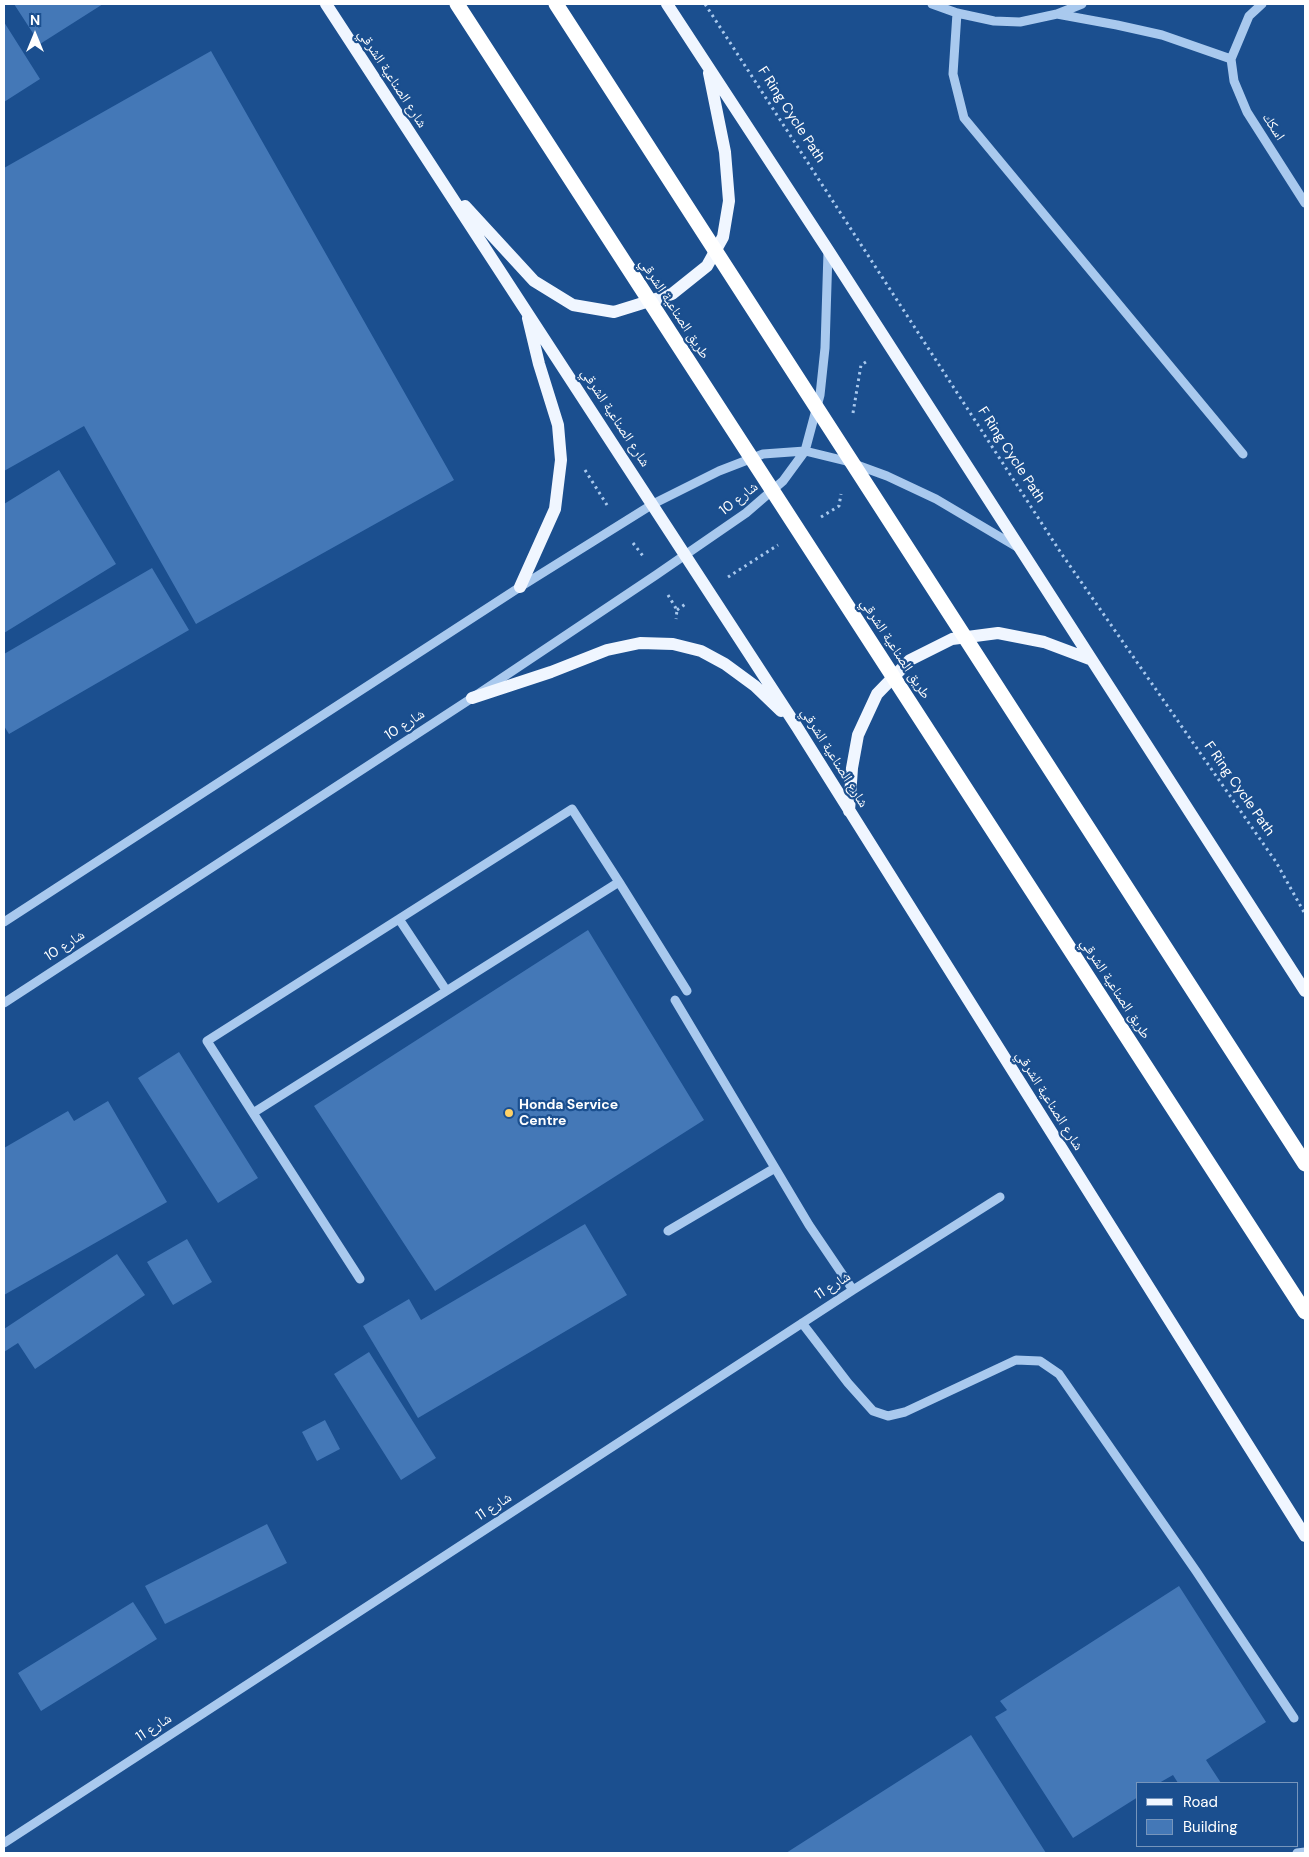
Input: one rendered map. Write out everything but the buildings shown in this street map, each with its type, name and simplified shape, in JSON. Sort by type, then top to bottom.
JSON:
[{"type":"highway","name":"طريق الصناعية الشرقي","points":[[456,4],[1305,1312]]},
{"type":"highway","points":[[556,4],[1305,1164]]},
{"type":"main road","name":"شارع الصناعية الشرقي","points":[[326,4],[797,726],[1305,1536]]},
{"type":"main road","points":[[667,4],[828,250],[1305,991]]},
{"type":"main road","points":[[438,177],[534,281],[573,305],[614,312],[672,294],[707,266],[723,237],[729,201],[725,152],[707,64]]},
{"type":"main road","points":[[520,587],[555,509],[561,460],[558,425],[538,364],[527,310]]},
{"type":"main road","points":[[849,811],[852,768],[858,736],[877,694],[910,660],[952,639],[998,633],[1044,642],[1092,660]]},
{"type":"main road","points":[[472,698],[551,672],[608,650],[640,643],[673,644],[701,651],[725,664],[755,686],[797,726]]},
{"type":"street","points":[[932,4],[957,13],[994,21],[1020,22],[1056,14],[1082,4]]},
{"type":"street","points":[[1056,14],[1162,35],[1231,59],[1249,16],[1262,4]]},
{"type":"street","points":[[957,13],[953,74],[964,118],[1243,454]]},
{"type":"street","name":"اسكك","points":[[1231,59],[1234,81],[1247,112],[1305,203]]},
{"type":"street","name":"شارع 10","points":[[4,1003],[472,698],[686,555],[746,513],[783,481],[805,451],[820,395],[825,348],[828,250]]},
{"type":"street","name":"شارع 10","points":[[4,922],[520,587],[653,504],[719,471],[763,454],[805,451],[846,461],[887,476],[936,499],[1020,548]]},
{"type":"street","points":[[360,1279],[207,1041],[572,810],[687,991]]},
{"type":"street","points":[[253,1113],[619,882]]},
{"type":"street","points":[[399,919],[446,990]]},
{"type":"street","points":[[675,1000],[809,1226],[853,1290]]},
{"type":"street","points":[[668,1232],[775,1168]]},
{"type":"street","name":"شارع 11","points":[[4,1843],[802,1323],[1000,1197]]},
{"type":"street","points":[[802,1323],[848,1383],[873,1410],[888,1416],[904,1412],[1016,1360],[1040,1361],[1059,1374],[1196,1571],[1294,1718]]},
{"type":"street","points":[[1297,1853],[1305,1852]]},
{"type":"path","name":"F Ring Cycle Path","points":[[706,4],[1061,553],[1276,862],[1305,914]]},
{"type":"place","name":"Honda Service Centre","points":[[509,1113]]}]
